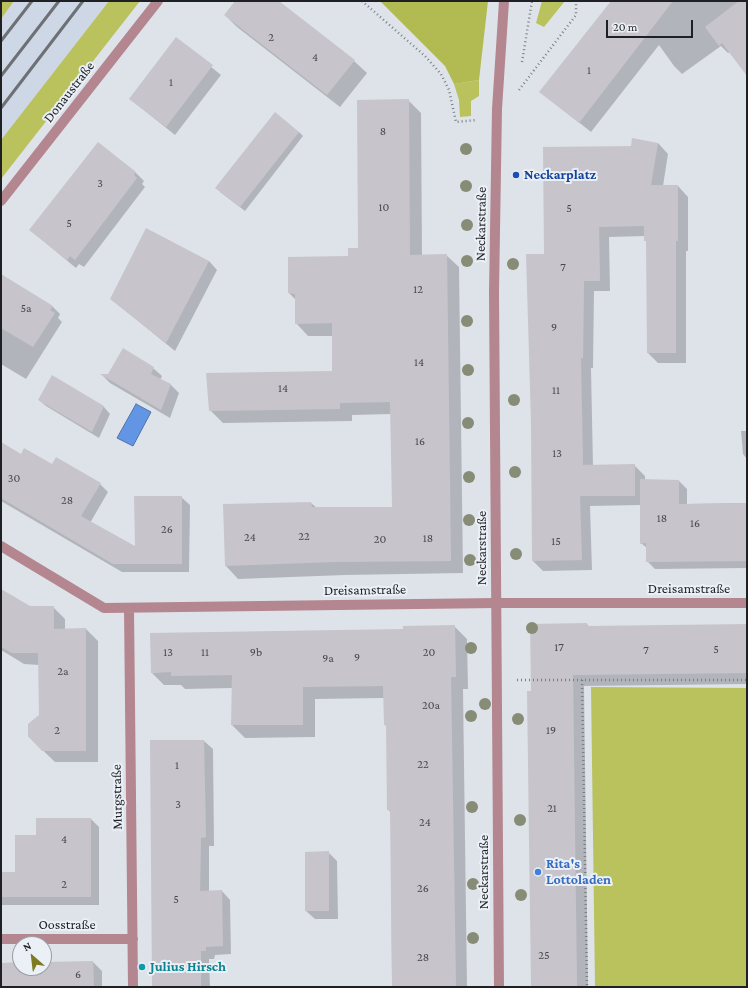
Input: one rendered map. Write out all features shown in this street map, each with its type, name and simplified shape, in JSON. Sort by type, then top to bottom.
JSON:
[{"type":"street","name":"Donaustraße","points":[[1,201],[158,1]]},
{"type":"street","name":"Neckarstraße","points":[[498,987],[494,292],[497,109],[504,1]]},
{"type":"street","name":"Dreisamstraße","points":[[1,546],[104,608],[496,603],[747,603]]},
{"type":"street","name":"Murgstraße","points":[[129,608],[133,987]]},
{"type":"street","name":"Oosstraße","points":[[1,939],[132,939]]},
{"type":"path","points":[[362,1],[425,56],[441,74],[449,90],[456,122],[475,120],[497,109]]},
{"type":"path","points":[[518,90],[576,14],[576,1]]},
{"type":"path","points":[[497,680],[747,680]]},
{"type":"path","points":[[582,680],[587,987]]},
{"type":"shaded area","points":[[14,1],[109,1],[1,140],[1,19]]},
{"type":"green space","points":[[1,1],[14,1],[1,19]]},
{"type":"green space","points":[[109,1],[140,1],[1,179],[1,140]]},
{"type":"green space","points":[[380,1],[488,1],[479,80],[454,84],[445,66]]},
{"type":"green space","points":[[542,1],[565,1],[544,27],[536,23]]},
{"type":"green space","points":[[479,80],[479,96],[471,101],[471,116],[460,117],[459,100],[454,84]]},
{"type":"green space","points":[[591,687],[747,688],[747,987],[595,987]]},
{"type":"water","points":[[136,404],[151,412],[133,446],[117,438]]},
{"type":"building","points":[[235,1],[279,1],[355,60],[327,95],[224,15]]},
{"type":"building","points":[[611,1],[673,1],[579,123],[539,92]]},
{"type":"building","points":[[739,1],[747,1],[747,76],[722,43],[719,46],[705,27]]},
{"type":"building","points":[[176,37],[213,65],[166,127],[129,99]]},
{"type":"building","points":[[409,99],[410,255],[447,254],[451,561],[332,562],[225,566],[223,504],[311,502],[312,507],[392,507],[390,402],[340,403],[340,409],[209,411],[206,373],[332,371],[332,323],[295,324],[295,294],[288,293],[288,257],[348,256],[348,248],[358,248],[357,100]]},
{"type":"building","points":[[275,112],[299,132],[240,207],[215,188]]},
{"type":"building","points":[[632,138],[658,143],[651,185],[678,185],[678,241],[676,241],[676,353],[647,353],[646,241],[644,241],[644,226],[599,227],[600,281],[584,281],[583,358],[581,358],[583,465],[635,464],[635,496],[580,496],[582,560],[532,561],[531,423],[526,254],[544,254],[543,147],[631,146]]},
{"type":"building","points":[[98,142],[136,172],[134,175],[137,178],[75,260],[70,256],[67,260],[29,230]]},
{"type":"building","points":[[146,228],[209,261],[166,343],[110,299]]},
{"type":"building","points":[[1,274],[53,306],[50,310],[55,313],[33,347],[1,328]]},
{"type":"building","points":[[123,348],[154,367],[151,374],[171,384],[161,410],[100,374],[108,374]]},
{"type":"building","points":[[52,375],[104,406],[92,432],[38,400]]},
{"type":"building","points":[[1,442],[21,454],[24,448],[52,464],[56,457],[101,483],[81,516],[135,546],[134,496],[182,496],[182,564],[113,564],[1,498]]},
{"type":"building","points":[[640,479],[679,480],[679,504],[747,503],[747,561],[646,562],[646,543],[640,544]]},
{"type":"building","points":[[1,589],[30,606],[54,606],[54,629],[86,628],[86,751],[42,751],[28,736],[28,724],[39,715],[38,653],[12,653],[1,647]]},
{"type":"building","points":[[587,623],[587,626],[747,624],[747,673],[573,675],[577,987],[531,987],[527,691],[531,691],[530,624]]},
{"type":"building","points":[[455,625],[456,677],[451,677],[456,987],[392,987],[390,810],[387,810],[386,725],[384,725],[383,686],[303,687],[303,725],[231,725],[232,675],[171,676],[171,672],[151,673],[150,633],[403,629],[403,626]]},
{"type":"building","points":[[150,740],[204,740],[206,837],[201,838],[200,891],[222,890],[223,946],[206,947],[206,951],[201,951],[201,987],[152,987]]},
{"type":"building","points":[[36,818],[91,818],[91,897],[1,897],[1,872],[15,872],[15,835],[36,835]]},
{"type":"building","points":[[329,851],[329,911],[305,911],[305,852]]},
{"type":"building","points":[[93,961],[94,987],[1,987],[1,963],[12,962],[12,976],[52,976],[52,962]]},
{"type":"railway","points":[[1,41],[32,1]]},
{"type":"railway","points":[[1,76],[59,1]]},
{"type":"railway","points":[[1,108],[83,1]]},
{"type":"place","name":"Neckarplatz","points":[[516,175]]},
{"type":"place","name":"Rita's Lottoladen","points":[[538,872]]},
{"type":"place","name":"Julius Hirsch","points":[[142,967]]}]
